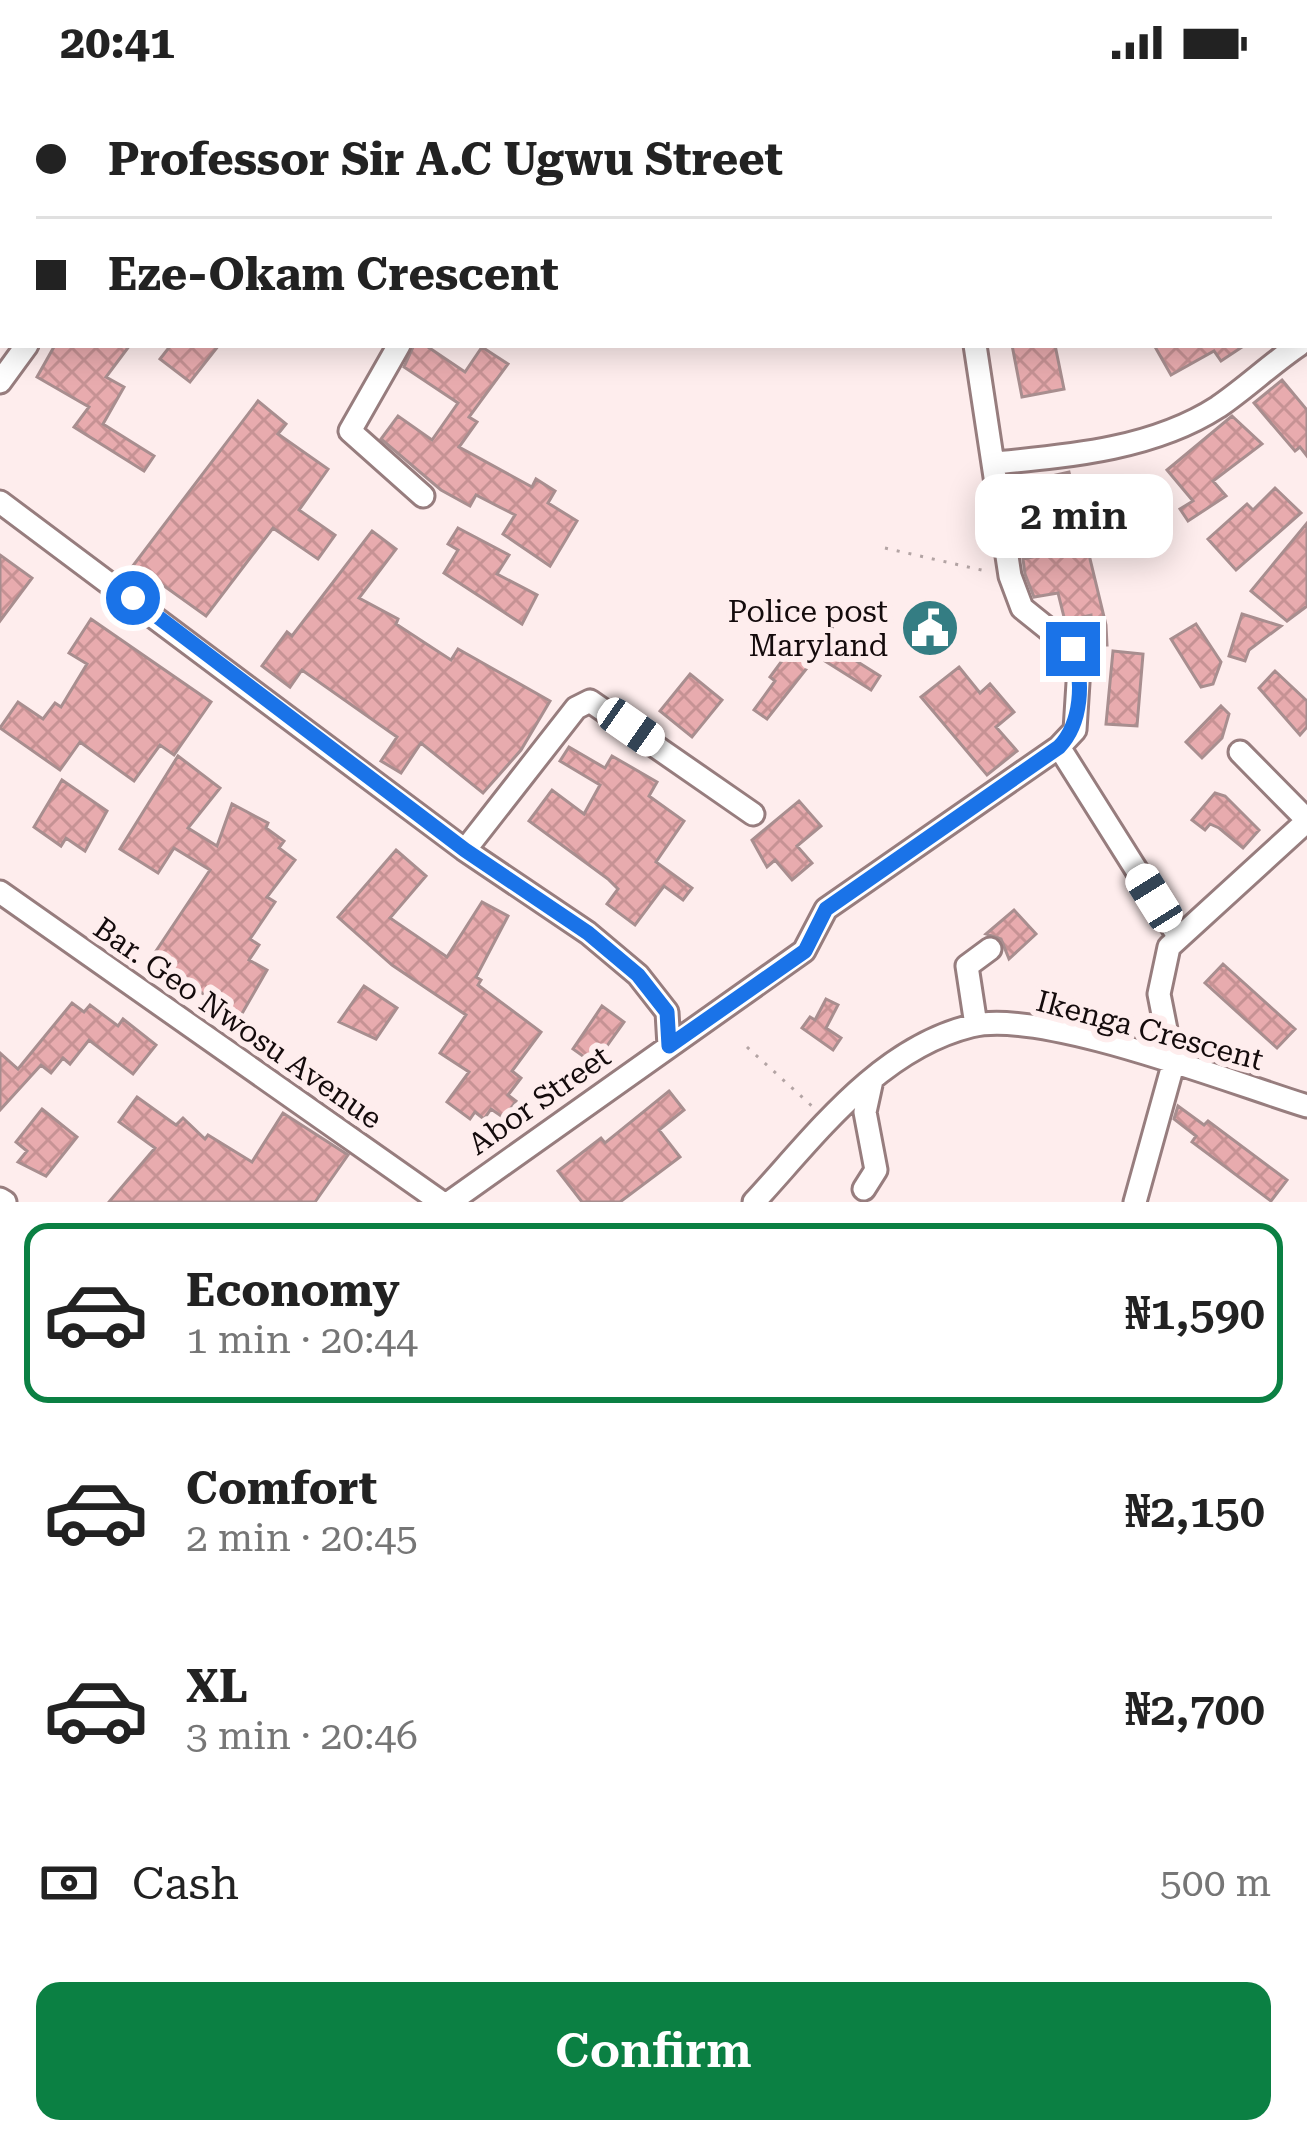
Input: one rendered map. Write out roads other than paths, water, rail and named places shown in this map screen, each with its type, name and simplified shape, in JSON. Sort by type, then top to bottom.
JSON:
[{"type":"street","points":[[0,382],[25,348]]},
{"type":"street","points":[[397,348],[350,431],[353,439],[423,496]]},
{"type":"street","points":[[975,348],[1010,576],[1022,608],[1073,649],[1079,667],[1075,730],[1059,747],[1178,936]]},
{"type":"street","points":[[994,463],[1113,449],[1190,421],[1219,406],[1296,348]]},
{"type":"street","points":[[0,502],[465,850],[588,933],[638,975],[667,1012],[669,1046]]},
{"type":"street","points":[[465,850],[576,708],[590,701],[753,814]]},
{"type":"street","name":"Abor Street","points":[[445,1202],[620,1078],[665,1055],[669,1046],[805,951],[826,909],[1059,747]]},
{"type":"street","points":[[1135,1202],[1173,1065],[1159,983],[1163,961],[1178,936],[1307,820],[1240,752]]},
{"type":"street","name":"Bar. Geo Nwosu Avenue","points":[[0,892],[445,1202]]},
{"type":"street","points":[[976,1025],[967,966],[990,949]]},
{"type":"street","name":"Ikenga Crescent","points":[[754,1202],[872,1079],[914,1052],[976,1025],[1008,1022],[1307,1106]]},
{"type":"street","points":[[864,1189],[875,1170],[865,1112],[872,1079]]},
{"type":"place","name":"Police post Maryland","points":[[930,628]]}]
